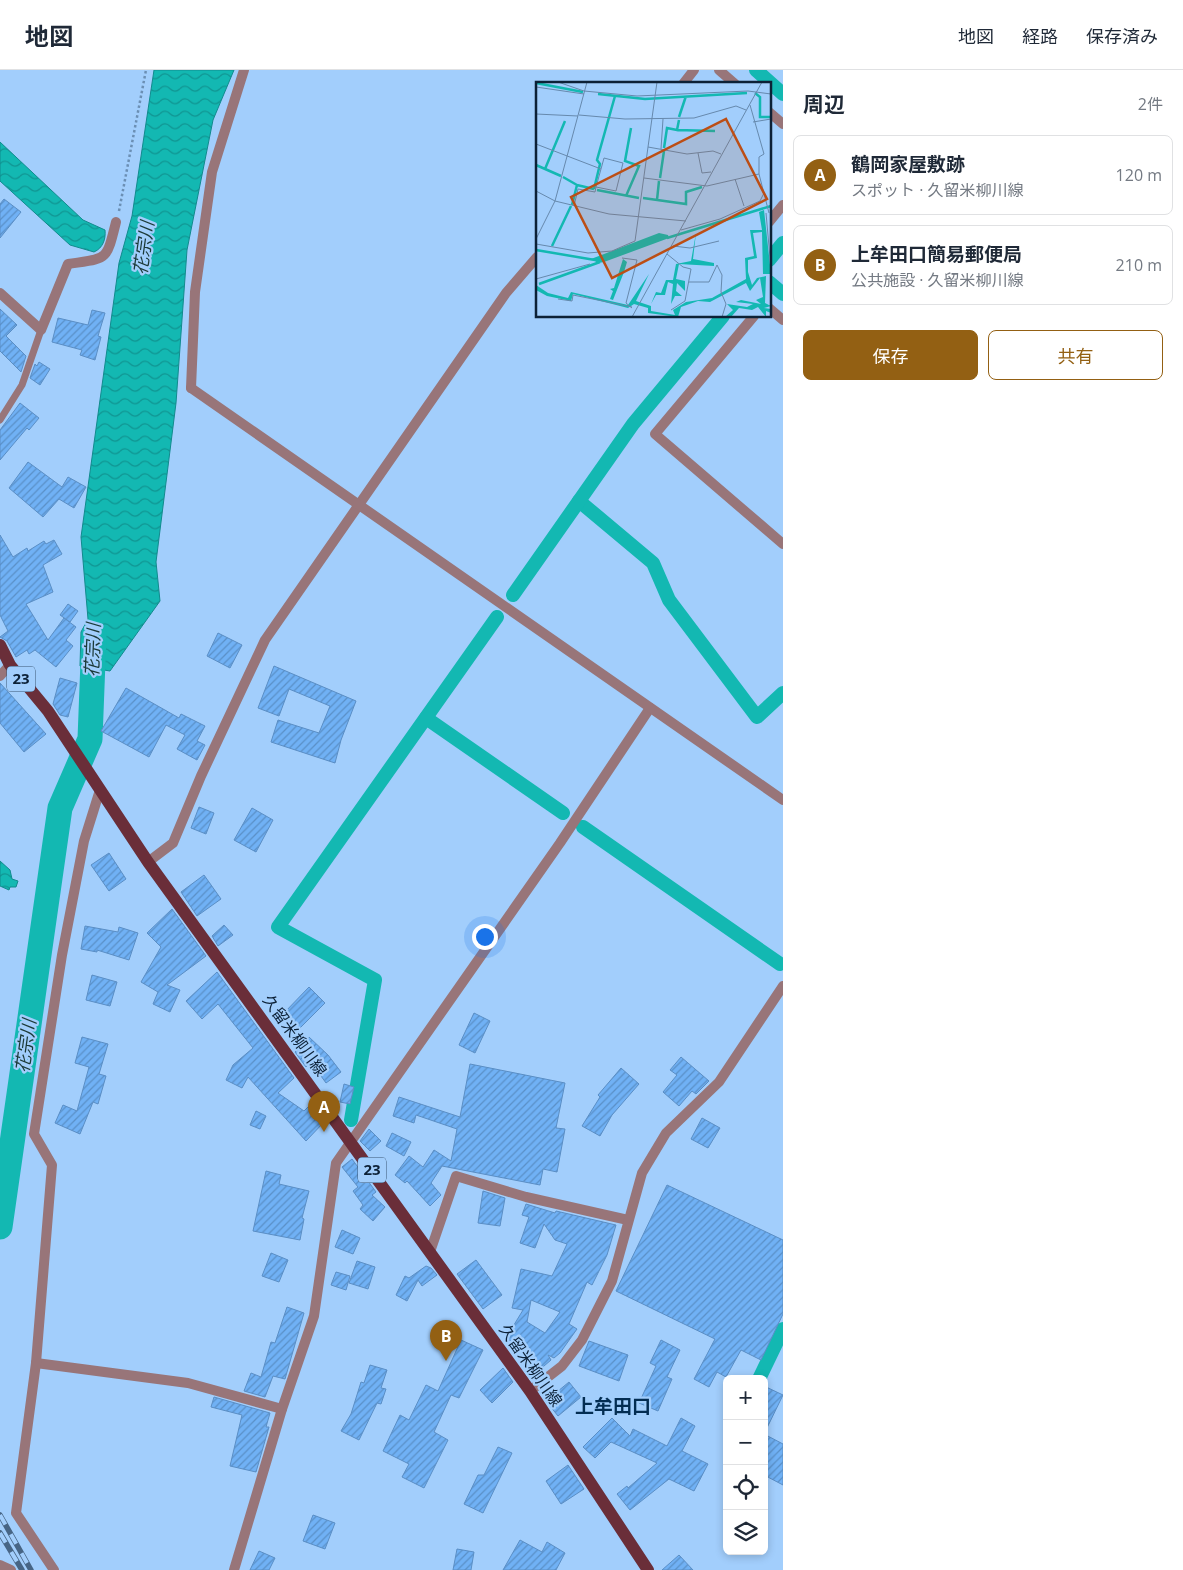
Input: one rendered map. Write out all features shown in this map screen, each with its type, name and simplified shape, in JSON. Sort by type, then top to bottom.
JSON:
[{"type":"main road","name":"久留米柳川線","points":[[0,644],[10,665],[48,711],[148,862],[530,1391],[648,1570]]},
{"type":"street","points":[[244,70],[212,172],[195,292],[191,388],[783,800]]},
{"type":"street","points":[[684,82],[694,70]]},
{"type":"street","points":[[719,70],[733,82]]},
{"type":"street","points":[[770,113],[783,124]]},
{"type":"street","points":[[770,221],[783,206]]},
{"type":"street","points":[[0,294],[41,330],[68,264],[102,259],[108,252],[116,222]]},
{"type":"street","points":[[148,862],[173,843],[201,776],[265,640],[506,293],[536,258]]},
{"type":"street","points":[[770,309],[783,320]]},
{"type":"street","points":[[752,318],[655,434],[783,544]]},
{"type":"street","points":[[0,676],[10,665]]},
{"type":"street","points":[[234,1570],[282,1409],[314,1316],[336,1163],[350,1140],[401,1072],[650,708]]},
{"type":"street","points":[[54,1570],[16,1513],[36,1363],[52,1165],[34,1134],[84,841],[100,790]]},
{"type":"street","points":[[530,1391],[562,1366],[582,1340],[612,1281],[642,1173],[666,1133],[719,1082],[783,986]]},
{"type":"street","points":[[430,1252],[456,1176],[526,1197],[628,1220]]},
{"type":"street","points":[[36,1363],[188,1383],[282,1409]]},
{"type":"street","points":[[0,1565],[11,1570]]},
{"type":"lane","points":[[0,420],[22,385],[41,330]]},
{"type":"path","points":[[116,222],[146,70]]},
{"type":"water","points":[[154,70],[234,70],[213,120],[187,250],[176,403],[156,562],[160,601],[110,671],[80,666],[81,632],[88,619],[81,537],[119,263],[132,216]]},
{"type":"water","points":[[0,142],[83,220],[105,230],[105,237],[100,248],[94,252],[70,245],[0,181]]},
{"type":"water","points":[[0,861],[10,870],[12,879],[18,881],[16,887],[10,887],[9,890],[0,886]]},
{"type":"building","points":[[4,199],[21,212],[0,238],[0,204]]},
{"type":"building","points":[[0,309],[17,325],[6,336],[26,356],[21,372],[0,351]]},
{"type":"building","points":[[92,310],[105,313],[98,336],[101,337],[95,360],[80,355],[82,350],[52,342],[58,318],[88,325]]},
{"type":"building","points":[[39,362],[50,369],[40,385],[30,378],[35,364],[37,366]]},
{"type":"building","points":[[20,403],[39,418],[29,430],[27,428],[0,460],[0,430]]},
{"type":"building","points":[[28,462],[62,487],[68,477],[86,487],[74,508],[59,499],[43,517],[9,488]]},
{"type":"building","points":[[0,535],[13,557],[27,548],[28,551],[44,541],[46,544],[54,540],[62,554],[43,565],[53,592],[26,604],[48,640],[64,618],[76,627],[66,640],[73,646],[56,667],[35,650],[29,654],[27,650],[16,657],[7,641],[0,637],[8,631],[0,615]]},
{"type":"building","points":[[68,604],[78,611],[70,622],[60,615]]},
{"type":"building","points":[[218,633],[242,645],[230,668],[207,656]]},
{"type":"building","points":[[274,666],[356,701],[341,740],[335,763],[271,742],[278,720],[319,733],[330,706],[289,689],[279,716],[258,708]]},
{"type":"building","points":[[60,678],[77,683],[68,717],[60,715],[53,704]]},
{"type":"building","points":[[0,683],[46,734],[24,752],[0,723]]},
{"type":"building","points":[[126,688],[179,718],[181,714],[205,726],[197,741],[205,745],[197,760],[177,749],[185,735],[166,725],[149,757],[101,731]]},
{"type":"building","points":[[199,807],[214,813],[206,834],[191,828]]},
{"type":"building","points":[[252,808],[273,820],[256,852],[234,840]]},
{"type":"building","points":[[109,853],[126,879],[109,891],[91,865]]},
{"type":"building","points":[[204,875],[221,899],[197,916],[181,892]]},
{"type":"building","points":[[172,909],[206,956],[167,985],[180,990],[170,1012],[153,1004],[158,992],[141,982],[161,947],[147,933]]},
{"type":"building","points":[[224,925],[233,935],[218,946],[212,936]]},
{"type":"building","points":[[85,926],[118,932],[119,927],[138,933],[129,960],[97,950],[97,952],[81,949]]},
{"type":"building","points":[[217,972],[294,1078],[278,1093],[304,1111],[311,1104],[325,1121],[306,1141],[248,1077],[242,1088],[226,1080],[233,1065],[253,1048],[218,1004],[202,1019],[186,1001]]},
{"type":"building","points":[[92,975],[117,982],[110,1006],[86,1000]]},
{"type":"building","points":[[309,987],[325,1003],[298,1030],[283,1014]]},
{"type":"building","points":[[474,1013],[490,1021],[475,1053],[459,1045]]},
{"type":"building","points":[[82,1037],[108,1044],[99,1074],[106,1076],[98,1104],[93,1102],[80,1134],[55,1123],[63,1105],[77,1111],[89,1067],[75,1063]]},
{"type":"building","points":[[309,1037],[328,1055],[341,1072],[326,1083],[311,1062],[306,1067],[295,1052]]},
{"type":"building","points":[[681,1057],[709,1081],[696,1094],[692,1091],[679,1106],[663,1092],[677,1075],[670,1070]]},
{"type":"building","points":[[470,1064],[565,1083],[556,1128],[565,1129],[557,1172],[543,1169],[540,1185],[442,1166],[431,1183],[441,1195],[430,1206],[407,1181],[405,1183],[395,1175],[409,1156],[423,1167],[434,1150],[451,1161],[457,1129],[416,1115],[414,1123],[393,1116],[399,1097],[460,1117]]},
{"type":"building","points":[[621,1068],[639,1084],[612,1115],[600,1136],[582,1126],[600,1097],[598,1095]]},
{"type":"building","points":[[344,1084],[354,1087],[350,1104],[340,1102]]},
{"type":"building","points":[[256,1111],[266,1116],[260,1129],[250,1125]]},
{"type":"building","points":[[702,1118],[720,1128],[708,1148],[691,1139]]},
{"type":"building","points":[[369,1129],[381,1141],[370,1151],[360,1141]]},
{"type":"building","points":[[392,1133],[411,1142],[404,1156],[386,1146]]},
{"type":"building","points":[[352,1159],[376,1192],[372,1195],[385,1207],[373,1221],[360,1209],[363,1205],[353,1191],[358,1187],[342,1167]]},
{"type":"building","points":[[266,1171],[281,1175],[279,1184],[309,1191],[302,1218],[304,1219],[300,1240],[253,1231]]},
{"type":"building","points":[[667,1185],[783,1240],[783,1314],[761,1360],[741,1350],[727,1375],[717,1372],[709,1387],[694,1379],[715,1339],[616,1291]]},
{"type":"building","points":[[483,1191],[505,1198],[500,1226],[478,1223]]},
{"type":"building","points":[[526,1204],[555,1213],[556,1211],[616,1225],[607,1255],[592,1285],[587,1282],[569,1324],[577,1329],[560,1353],[554,1358],[548,1355],[551,1360],[537,1372],[525,1357],[530,1353],[506,1338],[523,1310],[512,1308],[521,1269],[552,1276],[567,1244],[555,1240],[544,1224],[535,1248],[520,1243],[529,1217],[522,1215]],"holes":[[[531,1300],[560,1312],[545,1333],[527,1322]]]},
{"type":"building","points":[[342,1230],[360,1238],[353,1254],[335,1247]]},
{"type":"building","points":[[271,1253],[288,1260],[279,1282],[262,1276]]},
{"type":"building","points":[[476,1260],[502,1295],[483,1309],[457,1274]]},
{"type":"building","points":[[357,1261],[375,1267],[368,1289],[349,1283]]},
{"type":"building","points":[[426,1266],[431,1268],[437,1275],[422,1286],[418,1280],[407,1301],[396,1295],[405,1276],[409,1278]]},
{"type":"building","points":[[336,1272],[350,1276],[346,1290],[331,1285]]},
{"type":"building","points":[[287,1307],[304,1313],[285,1379],[273,1376],[265,1397],[244,1391],[251,1373],[261,1377],[271,1342],[275,1343]]},
{"type":"building","points":[[461,1340],[483,1350],[459,1398],[451,1395],[434,1432],[448,1440],[424,1488],[402,1477],[409,1464],[383,1451],[400,1415],[409,1420],[426,1385],[438,1391]]},
{"type":"building","points":[[661,1340],[680,1350],[667,1377],[672,1379],[658,1411],[639,1403],[656,1366],[650,1363]]},
{"type":"building","points":[[589,1341],[628,1355],[619,1381],[579,1366]]},
{"type":"building","points":[[370,1365],[387,1370],[381,1388],[386,1389],[381,1404],[377,1403],[359,1440],[341,1431],[351,1414],[361,1382],[364,1383]]},
{"type":"building","points":[[503,1368],[513,1382],[492,1403],[480,1390]]},
{"type":"building","points":[[569,1382],[581,1397],[558,1416],[546,1401]]},
{"type":"building","points":[[768,1388],[783,1395],[768,1426]]},
{"type":"building","points":[[214,1397],[270,1413],[266,1427],[269,1427],[256,1472],[230,1466],[242,1415],[211,1407]]},
{"type":"building","points":[[612,1418],[630,1436],[633,1429],[667,1446],[681,1418],[695,1426],[682,1451],[708,1464],[694,1491],[669,1479],[630,1510],[617,1494],[627,1486],[628,1488],[657,1463],[611,1442],[595,1458],[583,1447]]},
{"type":"building","points":[[768,1436],[783,1444],[783,1485],[768,1477]]},
{"type":"building","points":[[498,1447],[512,1453],[483,1513],[464,1504],[478,1475],[484,1475]]},
{"type":"building","points":[[568,1465],[584,1489],[561,1504],[546,1481]]},
{"type":"building","points":[[313,1515],[335,1523],[325,1549],[303,1541]]},
{"type":"building","points":[[520,1540],[542,1552],[547,1542],[565,1553],[556,1570],[503,1570]]},
{"type":"building","points":[[457,1549],[474,1552],[471,1570],[453,1570]]},
{"type":"building","points":[[259,1551],[275,1558],[269,1570],[250,1570]]},
{"type":"building","points":[[679,1555],[693,1570],[662,1570]]},
{"type":"waterway","points":[[756,70],[770,82]]},
{"type":"waterway","points":[[770,82],[783,94]]},
{"type":"waterway","points":[[770,259],[783,243]]},
{"type":"waterway","points":[[770,283],[783,294]]},
{"type":"waterway","points":[[513,595],[633,424],[721,318]]},
{"type":"waterway","points":[[579,501],[653,563],[669,600],[757,717],[783,693]]},
{"type":"waterway","points":[[351,1120],[375,980],[278,927],[497,617]]},
{"type":"waterway","name":"花宗川","points":[[0,1227],[60,808],[90,739],[94,635]]},
{"type":"waterway","points":[[426,718],[563,813]]},
{"type":"waterway","points":[[583,827],[780,964]]},
{"type":"waterway","points":[[761,1375],[783,1329]]},
{"type":"railway","points":[[0,1515],[31,1570]]},
{"type":"railway","points":[[0,1533],[22,1570]]},
{"type":"place","name":"鶴岡家屋敷跡","points":[[324,1132]]},
{"type":"place","name":"上牟田口簡易郵便局","points":[[446,1361]]},
{"type":"district","name":"上牟田口","points":[[613,1406]]}]
